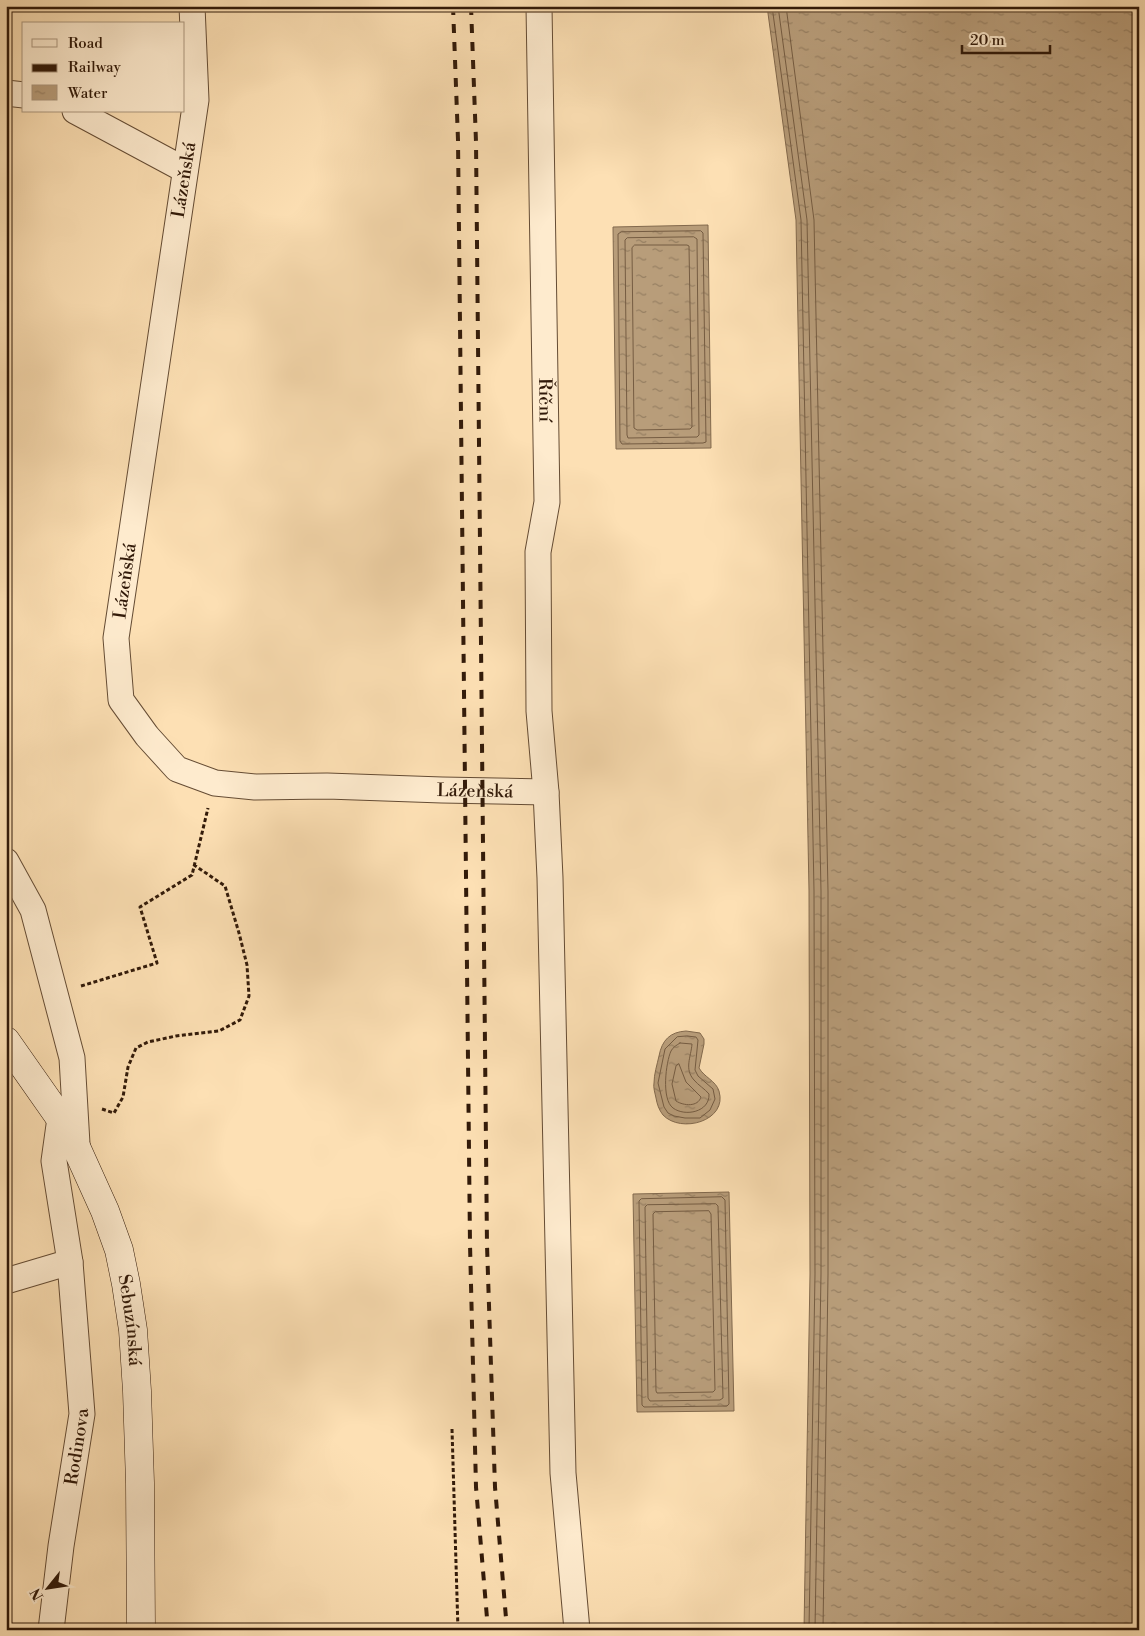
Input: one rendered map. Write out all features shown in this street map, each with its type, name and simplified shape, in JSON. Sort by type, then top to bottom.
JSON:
[{"type":"main road","name":"Sebuzínská","points":[[6,1041],[68,1109],[77,1149],[105,1211],[119,1250],[133,1330],[137,1391],[141,1630]]},
{"type":"street","name":"Lázeňská","points":[[192,6],[196,100],[116,638],[121,700],[147,736],[178,769],[214,783],[255,787],[327,786],[546,792]]},
{"type":"street","name":"Říční","points":[[539,6],[546,502],[538,552],[539,711],[546,792],[550,878],[563,1473],[577,1630]]},
{"type":"street","points":[[6,92],[22,95]]},
{"type":"street","points":[[76,112],[185,170]]},
{"type":"street","name":"Rodinova","points":[[6,861],[33,910],[72,1058],[68,1109],[54,1161],[70,1262],[82,1414],[60,1546],[51,1630]]},
{"type":"street","points":[[6,1281],[70,1262]]},
{"type":"path","points":[[55,994],[156,963],[140,907],[192,875],[214,783]]},
{"type":"path","points":[[68,1109],[114,1113],[123,1097],[128,1067],[136,1048],[148,1042],[167,1038],[220,1031],[240,1020],[249,996],[247,965],[239,933],[225,886],[194,865]]},
{"type":"path","points":[[452,1429],[458,1630]]},
{"type":"water","points":[[767,6],[1139,6],[1139,1630],[804,1630],[810,1274],[809,891],[796,220]]},
{"type":"water","points":[[708,225],[711,448],[616,449],[613,227]]},
{"type":"water","points":[[686,1031],[700,1033],[704,1039],[699,1068],[719,1091],[720,1101],[717,1110],[710,1117],[691,1124],[671,1121],[663,1115],[658,1105],[654,1086],[654,1076],[662,1045],[671,1035]]},
{"type":"water","points":[[729,1192],[734,1411],[637,1412],[633,1194]]},
{"type":"railway","points":[[453,6],[458,140],[470,1244],[476,1487],[488,1630]]},
{"type":"railway","points":[[471,6],[476,142],[487,1245],[495,1487],[507,1630]]}]
